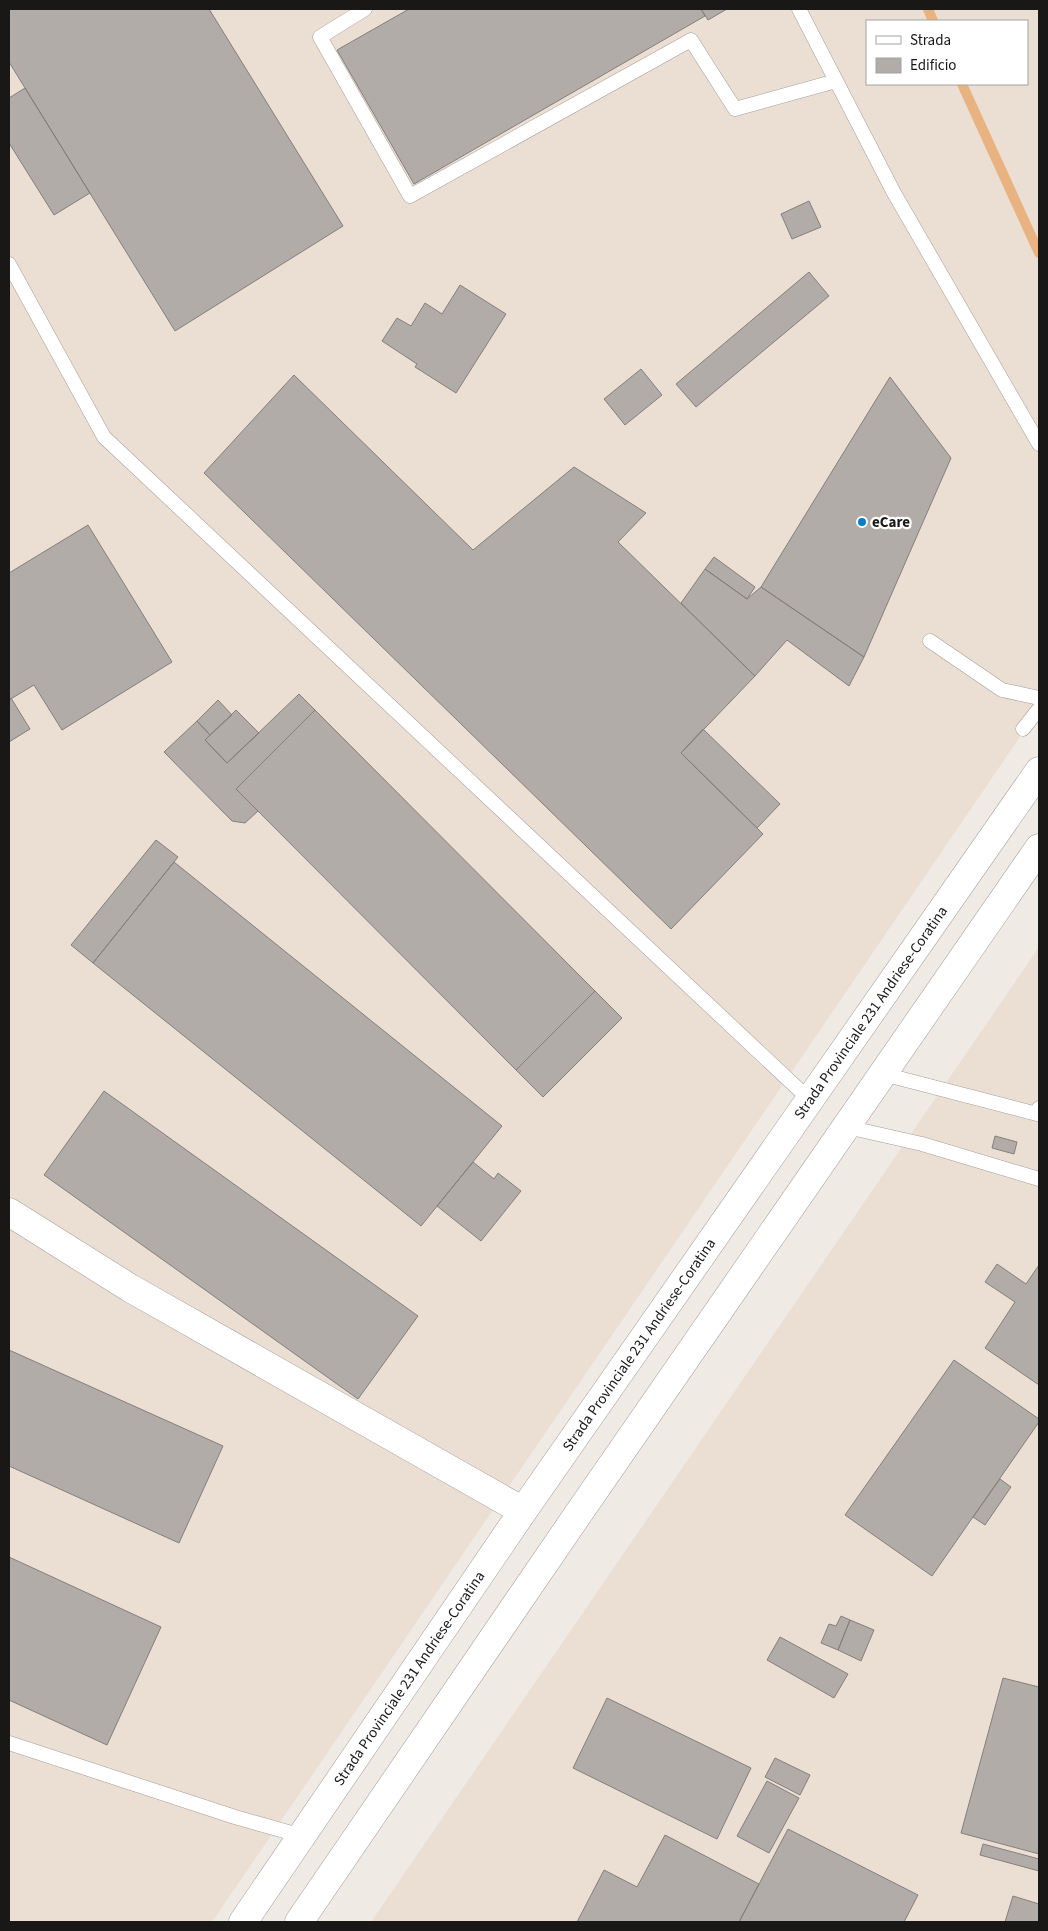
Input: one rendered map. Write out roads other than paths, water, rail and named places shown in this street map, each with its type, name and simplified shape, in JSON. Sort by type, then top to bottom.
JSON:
[{"type":"main road","name":"Strada Provinciale 231 Andriese-Coratina","points":[[243,1922],[523,1512],[1039,771]]},
{"type":"main road","points":[[299,1922],[1039,848]]},
{"type":"main road","points":[[9,1212],[130,1288],[523,1512]]},
{"type":"lane","points":[[365,9],[320,38],[410,196],[690,40],[735,109],[836,81]]},
{"type":"lane","points":[[799,9],[894,193],[1039,444]]},
{"type":"lane","points":[[9,264],[104,437],[810,1100]]},
{"type":"lane","points":[[930,641],[1002,690],[1039,698]]},
{"type":"lane","points":[[1023,729],[1039,709]]},
{"type":"lane","points":[[884,1074],[1037,1114],[1039,1108]]},
{"type":"lane","points":[[847,1127],[922,1144],[1039,1179]]},
{"type":"lane","points":[[9,1743],[235,1817],[302,1836]]},
{"type":"waterway","points":[[928,9],[933,20]]},
{"type":"waterway","points":[[962,85],[1039,253]]},
{"type":"place","name":"eCare","points":[[862,522]]}]
